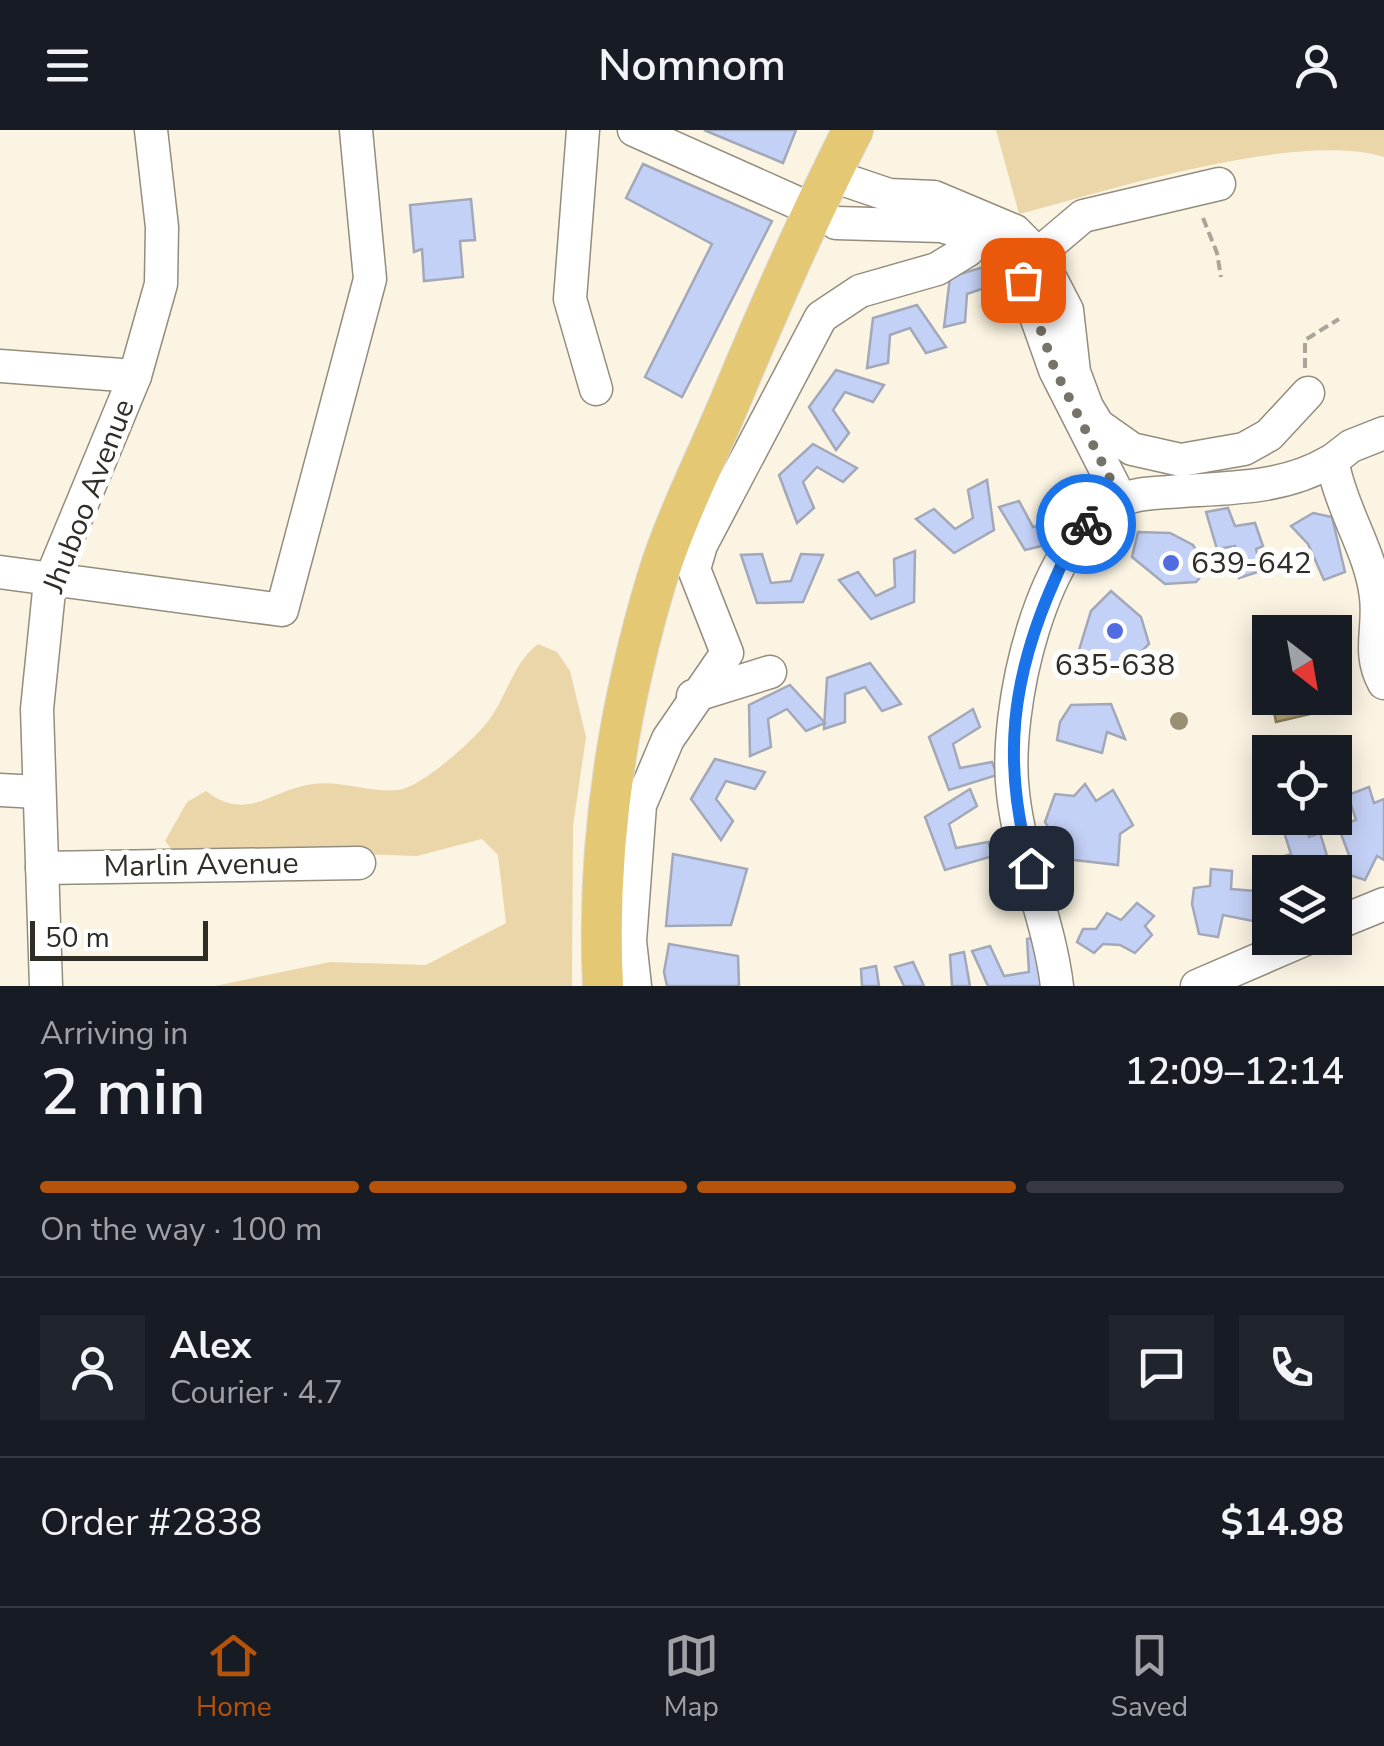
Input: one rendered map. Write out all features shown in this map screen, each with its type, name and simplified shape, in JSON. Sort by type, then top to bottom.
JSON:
[{"type":"main road","points":[[603,986],[604,868],[612,780],[626,694],[659,571],[798,237],[852,130]]},
{"type":"street","name":"Jhuboo Avenue","points":[[46,986],[36,709],[50,581],[135,376],[161,284],[162,228],[152,130]]},
{"type":"street","points":[[0,572],[282,610],[370,279],[356,130]]},
{"type":"street","points":[[583,130],[570,299],[596,389]]},
{"type":"street","points":[[634,130],[802,204]]},
{"type":"street","points":[[830,175],[889,195],[934,197],[1015,231],[1038,254],[1066,310],[1074,372],[1087,407],[1098,426],[1132,450],[1182,460],[1244,449],[1292,415],[1308,393]]},
{"type":"street","points":[[1038,254],[1083,216],[1204,188]]},
{"type":"street","points":[[836,223],[942,226],[1003,244],[1023,280],[1055,370],[1137,497]]},
{"type":"street","points":[[635,986],[630,941],[640,805],[668,739],[693,696],[727,653],[694,568],[701,546],[820,317],[860,291],[937,270],[968,250],[975,236]]},
{"type":"street","points":[[0,366],[135,376]]},
{"type":"street","points":[[1057,986],[1052,945],[1012,792],[1016,701],[1021,669],[1080,529],[1137,497],[1302,478],[1332,464],[1352,446],[1384,433]]},
{"type":"street","points":[[1137,497],[1150,454]]},
{"type":"street","points":[[1332,464],[1343,509],[1368,559],[1376,594],[1373,652],[1384,682]]},
{"type":"street","points":[[693,696],[770,672]]},
{"type":"street","points":[[0,790],[38,792]]},
{"type":"street","name":"Marlin Avenue","points":[[42,868],[359,863]]},
{"type":"street","points":[[1352,917],[1384,904]]},
{"type":"street","points":[[1198,986],[1269,955]]},
{"type":"path","points":[[1204,188],[1221,278]]},
{"type":"path","points":[[1308,393],[1302,356],[1305,340],[1340,319]]},
{"type":"shaded area","points":[[996,130],[1384,130],[1384,157],[1348,151],[1304,151],[1255,157],[1152,178],[1019,214]]},
{"type":"shaded area","points":[[538,644],[557,652],[570,671],[586,737],[573,826],[572,986],[215,986],[330,962],[426,965],[506,923],[498,855],[482,839],[417,856],[300,852],[180,860],[165,841],[187,802],[206,791],[221,800],[247,804],[313,784],[387,790],[408,787],[435,771],[476,734],[493,714],[523,659]]},
{"type":"shaded area","points":[[1275,715],[1306,715],[1276,722]]},
{"type":"building","points":[[704,130],[796,130],[783,163]]},
{"type":"building","points":[[643,164],[772,221],[682,397],[645,377],[712,244],[626,198]]},
{"type":"building","points":[[471,199],[475,240],[460,241],[463,277],[424,281],[422,249],[414,252],[410,205]]},
{"type":"building","points":[[994,264],[1022,306],[1002,312],[987,287],[967,294],[965,322],[944,327],[950,277]]},
{"type":"building","points":[[917,305],[946,347],[926,353],[910,328],[890,335],[888,363],[867,368],[873,318]]},
{"type":"building","points":[[836,370],[884,385],[873,402],[845,392],[833,410],[849,433],[836,450],[809,407]]},
{"type":"building","points":[[813,444],[857,468],[843,482],[817,467],[803,482],[814,508],[797,523],[779,475]]},
{"type":"building","points":[[987,480],[994,530],[954,553],[916,519],[934,509],[955,529],[973,518],[968,490]]},
{"type":"building","points":[[1078,489],[1070,539],[1025,550],[999,507],[1019,501],[1033,527],[1054,522],[1057,494]]},
{"type":"building","points":[[1228,508],[1235,526],[1255,523],[1263,546],[1256,549],[1261,571],[1239,578],[1235,546],[1217,549],[1206,512]]},
{"type":"building","points":[[1313,513],[1332,517],[1345,572],[1324,580],[1308,544],[1291,526]]},
{"type":"building","name":"639-642","points":[[1138,532],[1170,533],[1193,545],[1207,569],[1196,582],[1165,584],[1132,557]]},
{"type":"building","points":[[915,551],[914,602],[871,619],[839,580],[858,572],[876,596],[895,587],[894,559]]},
{"type":"building","points":[[762,554],[771,583],[791,581],[801,554],[823,555],[803,602],[757,603],[741,555]]},
{"type":"building","name":"635-638","points":[[1111,591],[1141,617],[1149,644],[1122,671],[1079,650],[1091,611]]},
{"type":"building","points":[[870,663],[901,704],[882,711],[865,687],[845,694],[845,722],[824,729],[827,678]]},
{"type":"building","points":[[790,685],[825,723],[806,731],[787,709],[768,719],[771,747],[750,756],[749,705]]},
{"type":"building","points":[[1111,704],[1125,739],[1107,732],[1102,753],[1057,740],[1060,722],[1071,705]]},
{"type":"building","points":[[973,709],[980,727],[953,744],[960,768],[992,762],[997,775],[949,790],[929,737]]},
{"type":"building","points":[[715,759],[765,772],[755,789],[726,781],[716,799],[733,821],[721,840],[691,799]]},
{"type":"building","points":[[1085,784],[1096,801],[1113,790],[1133,825],[1120,834],[1118,865],[1066,859],[1045,822],[1055,794],[1074,796]]},
{"type":"building","points":[[1369,787],[1374,803],[1384,799],[1384,860],[1377,856],[1365,880],[1352,876],[1352,855],[1341,835],[1352,835],[1352,821],[1356,820],[1352,793]]},
{"type":"building","points":[[970,789],[977,806],[949,824],[956,848],[988,842],[993,856],[945,870],[925,817]]},
{"type":"building","points":[[1285,835],[1321,835],[1327,855],[1288,855],[1291,854]]},
{"type":"building","points":[[673,854],[747,869],[731,925],[666,926]]},
{"type":"building","points":[[1211,869],[1232,871],[1231,889],[1252,891],[1252,921],[1223,915],[1218,937],[1199,934],[1192,904],[1194,888],[1210,886]]},
{"type":"building","points":[[1137,903],[1154,916],[1145,926],[1152,935],[1135,953],[1120,945],[1103,944],[1094,953],[1077,942],[1083,929],[1096,929],[1107,913],[1121,920]]},
{"type":"building","points":[[1041,936],[1045,986],[988,986],[972,951],[990,946],[1004,976],[1029,972],[1027,939]]},
{"type":"building","points":[[669,944],[738,956],[739,986],[667,986],[664,972]]},
{"type":"building","points":[[964,952],[970,986],[952,986],[950,955]]},
{"type":"building","points":[[913,962],[924,986],[904,986],[895,967]]},
{"type":"building","points":[[876,966],[879,986],[862,986],[861,969]]},
{"type":"way so far","points":[[1023,280],[1055,370],[1121,500],[1086,524]]},
{"type":"place","name":"639-642","points":[[1171,563]]},
{"type":"place","name":"635-638","points":[[1115,631]]},
{"type":"route","points":[[1031,868],[1012,792],[1021,669],[1051,588],[1086,524]]}]
